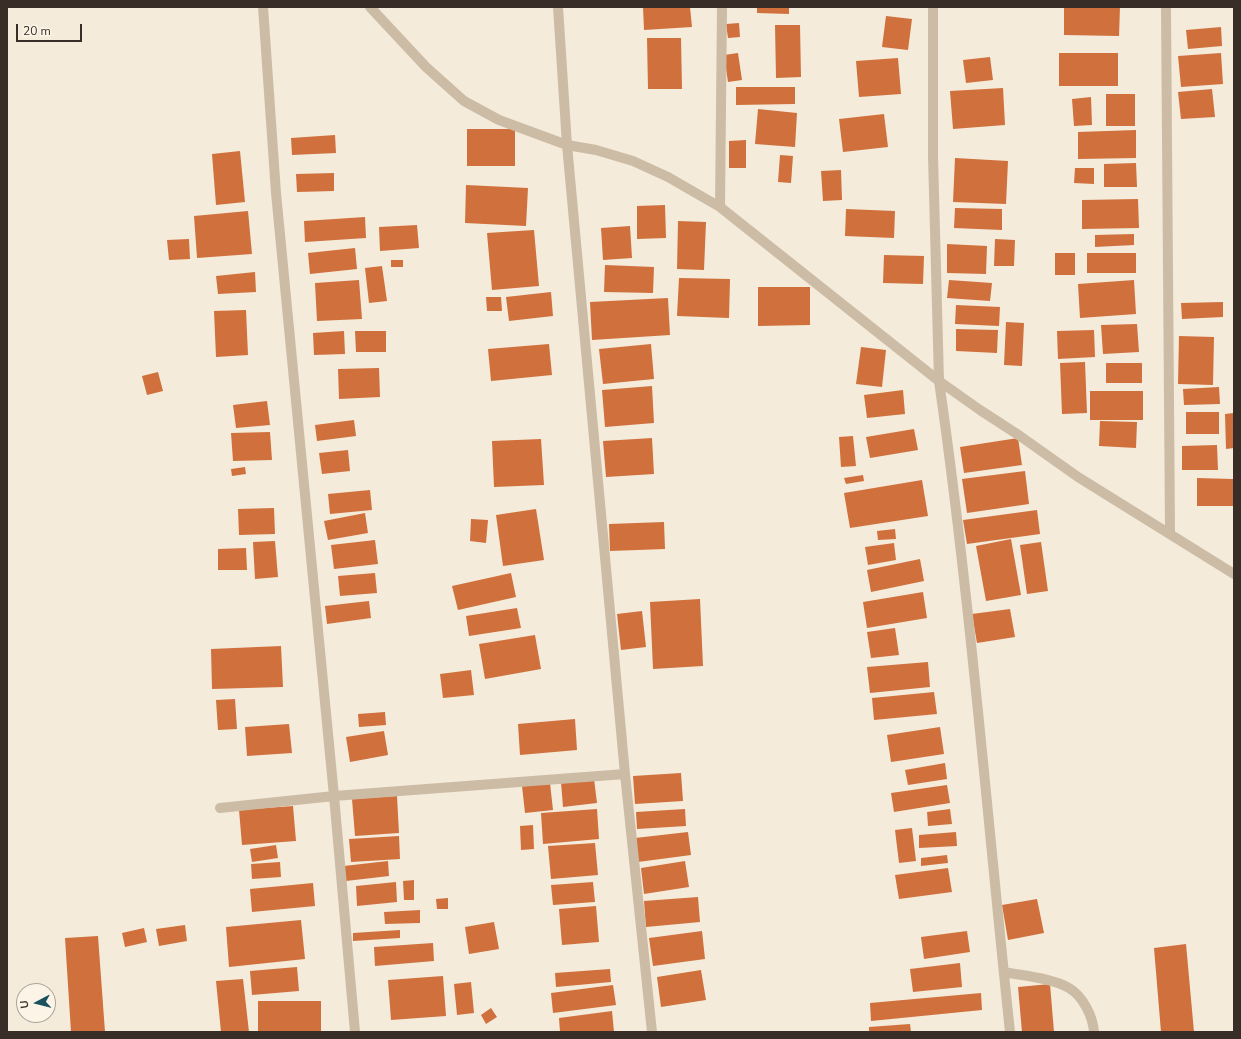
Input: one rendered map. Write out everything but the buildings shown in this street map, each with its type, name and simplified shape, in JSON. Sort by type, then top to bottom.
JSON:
[{"type":"street","points":[[263,7],[276,193],[334,796],[355,1032]]},
{"type":"street","points":[[370,7],[426,67],[464,100],[499,120],[567,145],[596,150],[633,161],[668,177],[720,208],[939,381],[1078,477],[1234,574]]},
{"type":"street","points":[[558,7],[567,145],[625,774],[652,1032]]},
{"type":"street","points":[[720,208],[722,7]]},
{"type":"street","points":[[933,7],[933,156],[939,381],[951,468],[970,637],[1010,1032]]},
{"type":"street","points":[[1166,7],[1170,533]]},
{"type":"street","points":[[220,808],[334,796],[625,774]]},
{"type":"street","points":[[1004,972],[1053,982],[1070,988],[1084,1003],[1094,1023],[1094,1032]]}]
